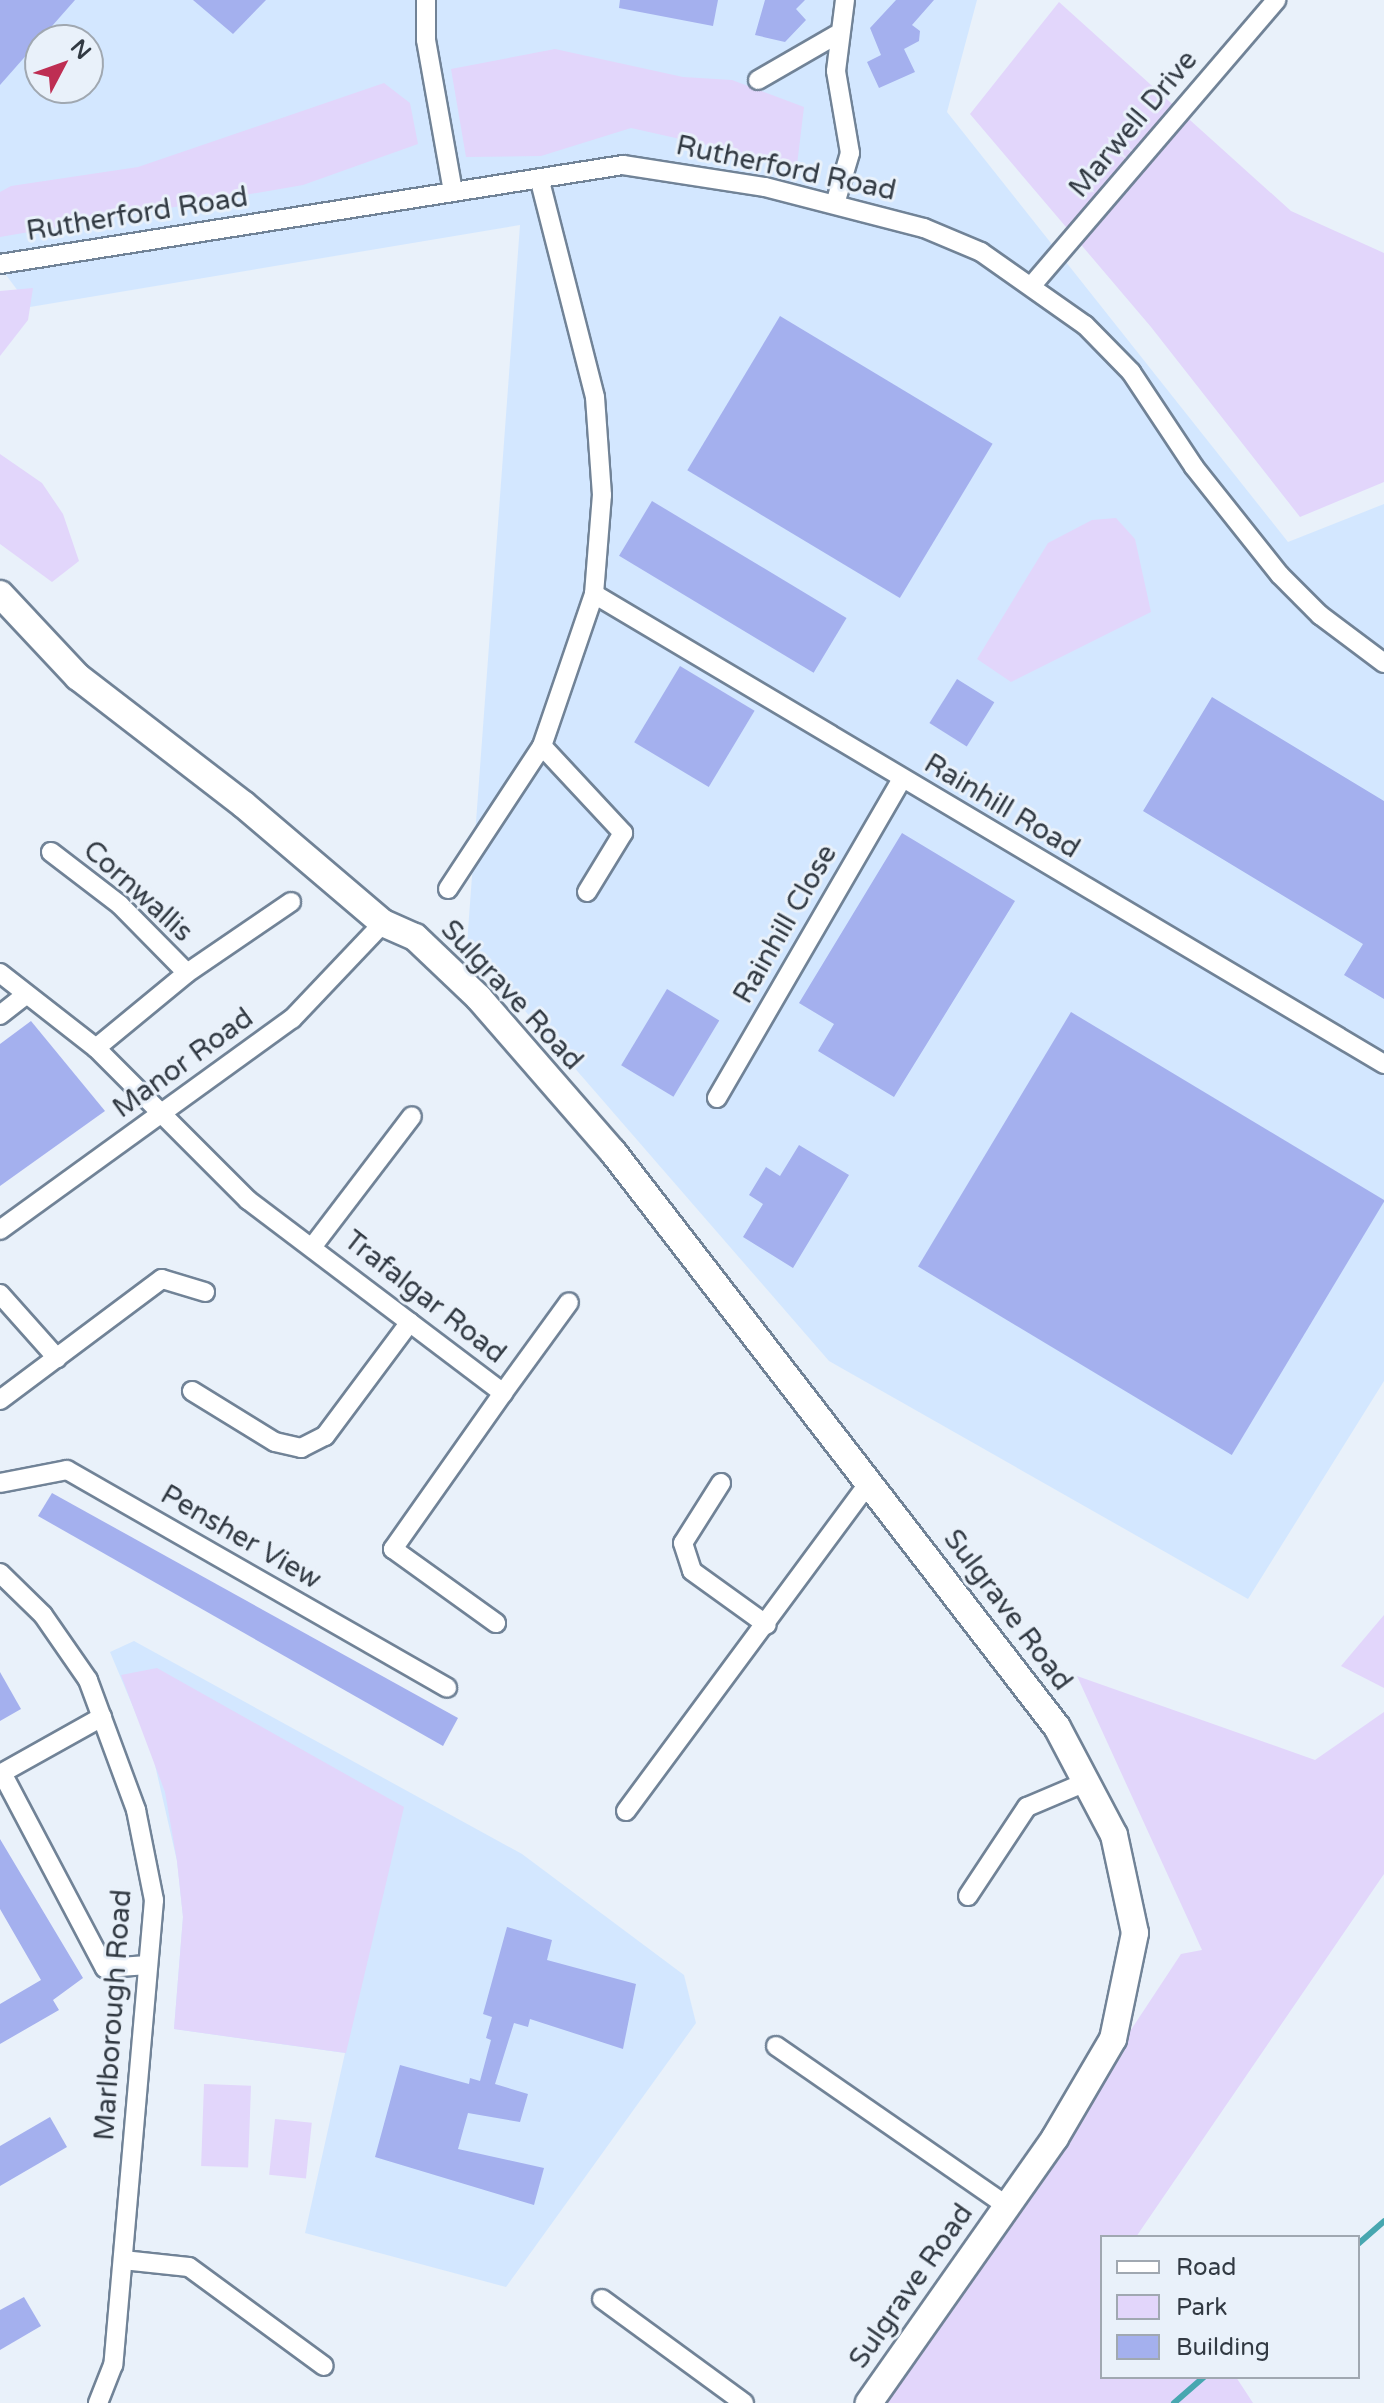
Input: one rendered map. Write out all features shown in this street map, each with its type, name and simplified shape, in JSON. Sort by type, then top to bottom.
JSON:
[{"type":"street","points":[[426,0],[426,40],[453,192]]},
{"type":"street","points":[[835,204],[850,153],[836,35],[845,0]]},
{"type":"street","name":"Marwell Drive","points":[[1033,284],[1276,0]]},
{"type":"street","points":[[758,80],[836,35]]},
{"type":"street","name":"Rutherford Road","points":[[0,264],[540,181],[623,165],[701,173],[924,228],[981,252],[1033,284],[1131,372],[1194,467],[1280,575],[1320,615],[1384,663]]},
{"type":"street","points":[[448,889],[542,746],[594,594],[602,495],[595,397],[540,181]]},
{"type":"street","name":"Sulgrave Road","points":[[0,594],[78,677],[243,804],[383,923],[415,937],[479,998],[613,1152],[1057,1727],[1114,1835],[1127,1881],[1135,1933],[1113,2039],[1055,2138],[869,2403]]},
{"type":"street","name":"Rainhill Road","points":[[594,594],[1384,1064]]},
{"type":"street","points":[[542,746],[623,833],[587,892]]},
{"type":"street","name":"Rainhill Close","points":[[717,1098],[902,779]]},
{"type":"street","name":"Cornwallis","points":[[51,852],[120,905],[187,973]]},
{"type":"street","name":"Cornwallis","points":[[96,1048],[187,973],[291,902]]},
{"type":"street","name":"Manor Road","points":[[0,1230],[292,1019],[383,923]]},
{"type":"street","name":"Trafalgar Road","points":[[0,973],[96,1048],[248,1200],[313,1246],[503,1393]]},
{"type":"street","points":[[0,1015],[26,995]]},
{"type":"street","name":"Trafalgar Road","points":[[313,1246],[412,1116]]},
{"type":"street","points":[[0,1400],[162,1279],[205,1292]]},
{"type":"street","points":[[0,1294],[57,1358]]},
{"type":"street","name":"Trafalgar Road","points":[[496,1623],[393,1549],[569,1302]]},
{"type":"street","points":[[192,1391],[275,1442],[301,1448],[325,1436],[410,1322]]},
{"type":"street","name":"Pensher View","points":[[0,1483],[67,1470],[447,1688]]},
{"type":"street","points":[[626,1811],[767,1625],[870,1481]]},
{"type":"street","points":[[721,1483],[683,1543],[692,1571],[767,1625]]},
{"type":"street","name":"Marlborough Road","points":[[0,1573],[43,1615],[88,1680],[136,1810],[154,1900],[113,2365],[98,2403]]},
{"type":"street","points":[[102,1717],[1,1774],[105,1968],[148,1965]]},
{"type":"street","points":[[968,1896],[1027,1807],[1086,1782]]},
{"type":"street","name":"Sulgrave Road","points":[[776,2046],[1006,2205]]},
{"type":"street","points":[[123,2260],[189,2267],[324,2366]]},
{"type":"street","points":[[602,2299],[744,2403]]},
{"type":"shaded area","points":[[0,0],[977,0],[947,112],[1288,542],[1384,504],[1384,1381],[1248,1599],[829,1361],[467,944],[520,225],[30,307],[0,267]]},
{"type":"shaded area","points":[[134,1641],[522,1854],[684,1975],[696,2023],[506,2287],[305,2233],[345,2053],[174,2029],[183,1917],[177,1861],[152,1752],[110,1652]]},
{"type":"green space","points":[[1059,2],[1291,211],[1384,253],[1384,482],[1300,517],[1151,327],[970,114]]},
{"type":"green space","points":[[555,49],[683,77],[732,80],[804,107],[797,165],[631,128],[541,156],[466,157],[451,69]]},
{"type":"green space","points":[[384,83],[410,103],[418,144],[303,185],[0,237],[0,192],[11,186],[138,167]]},
{"type":"green space","points":[[33,288],[28,320],[0,356],[0,291]]},
{"type":"green space","points":[[0,454],[42,483],[63,514],[79,561],[52,582],[0,544]]},
{"type":"green space","points":[[1116,518],[1135,539],[1151,612],[1011,682],[977,659],[1048,543],[1092,520]]},
{"type":"green space","points":[[1384,1615],[1384,1688],[1341,1666]]},
{"type":"green space","points":[[157,1668],[404,1807],[346,2053],[174,2029],[183,1917],[177,1861],[165,1792],[121,1675]]},
{"type":"green space","points":[[1077,1676],[1315,1760],[1384,1712],[1384,1874],[1137,2235],[1100,2235],[1100,2379],[1237,2379],[1253,2403],[885,2403],[1181,1954],[1202,1950]]},
{"type":"green space","points":[[204,2084],[251,2086],[248,2168],[201,2166]]},
{"type":"green space","points":[[275,2119],[312,2123],[306,2179],[269,2175]]},
{"type":"building","points":[[0,0],[75,0],[54,24],[24,24],[24,58],[0,85]]},
{"type":"building","points":[[193,0],[266,0],[233,34]]},
{"type":"building","points":[[620,0],[718,0],[713,26],[619,8]]},
{"type":"building","points":[[765,0],[805,0],[796,9],[806,20],[785,42],[755,35]]},
{"type":"building","points":[[896,0],[934,0],[912,25],[920,31],[919,41],[904,49],[915,72],[879,88],[867,62],[881,55],[870,28]]},
{"type":"building","points":[[780,316],[993,444],[900,598],[687,470]]},
{"type":"building","points":[[652,501],[847,618],[814,673],[619,556]]},
{"type":"building","points":[[680,666],[755,711],[709,787],[634,742]]},
{"type":"building","points":[[957,679],[994,702],[967,746],[929,723]]},
{"type":"building","points":[[1212,697],[1384,801],[1384,999],[1344,975],[1363,944],[1143,811]]},
{"type":"building","points":[[902,833],[1015,901],[894,1097],[818,1051],[834,1024],[799,1003]]},
{"type":"building","points":[[667,989],[719,1020],[673,1097],[621,1065]]},
{"type":"building","points":[[1071,1012],[1384,1200],[1232,1455],[918,1267]]},
{"type":"building","points":[[31,1021],[105,1111],[0,1186],[0,1044]]},
{"type":"building","points":[[799,1145],[849,1175],[793,1268],[743,1237],[763,1204],[749,1195],[766,1167],[780,1176]]},
{"type":"building","points":[[52,1493],[458,1718],[443,1746],[38,1516]]},
{"type":"building","points":[[0,1672],[21,1709],[0,1721]]},
{"type":"building","points":[[0,1839],[83,1978],[53,2000],[59,2010],[0,2044],[0,2004],[41,1980],[0,1909]]},
{"type":"building","points":[[507,1927],[552,1940],[547,1960],[636,1984],[623,2049],[530,2019],[528,2027],[514,2023],[495,2084],[528,2094],[520,2122],[468,2113],[458,2149],[544,2168],[534,2205],[375,2157],[400,2065],[469,2084],[470,2078],[480,2081],[491,2040],[486,2038],[492,2017],[483,2014]]},
{"type":"building","points":[[50,2117],[67,2147],[0,2186],[0,2146]]},
{"type":"building","points":[[24,2297],[41,2326],[0,2350],[0,2310]]},
{"type":"waterway","points":[[1360,2242],[1384,2221]]},
{"type":"waterway","points":[[1174,2403],[1202,2379]]}]
